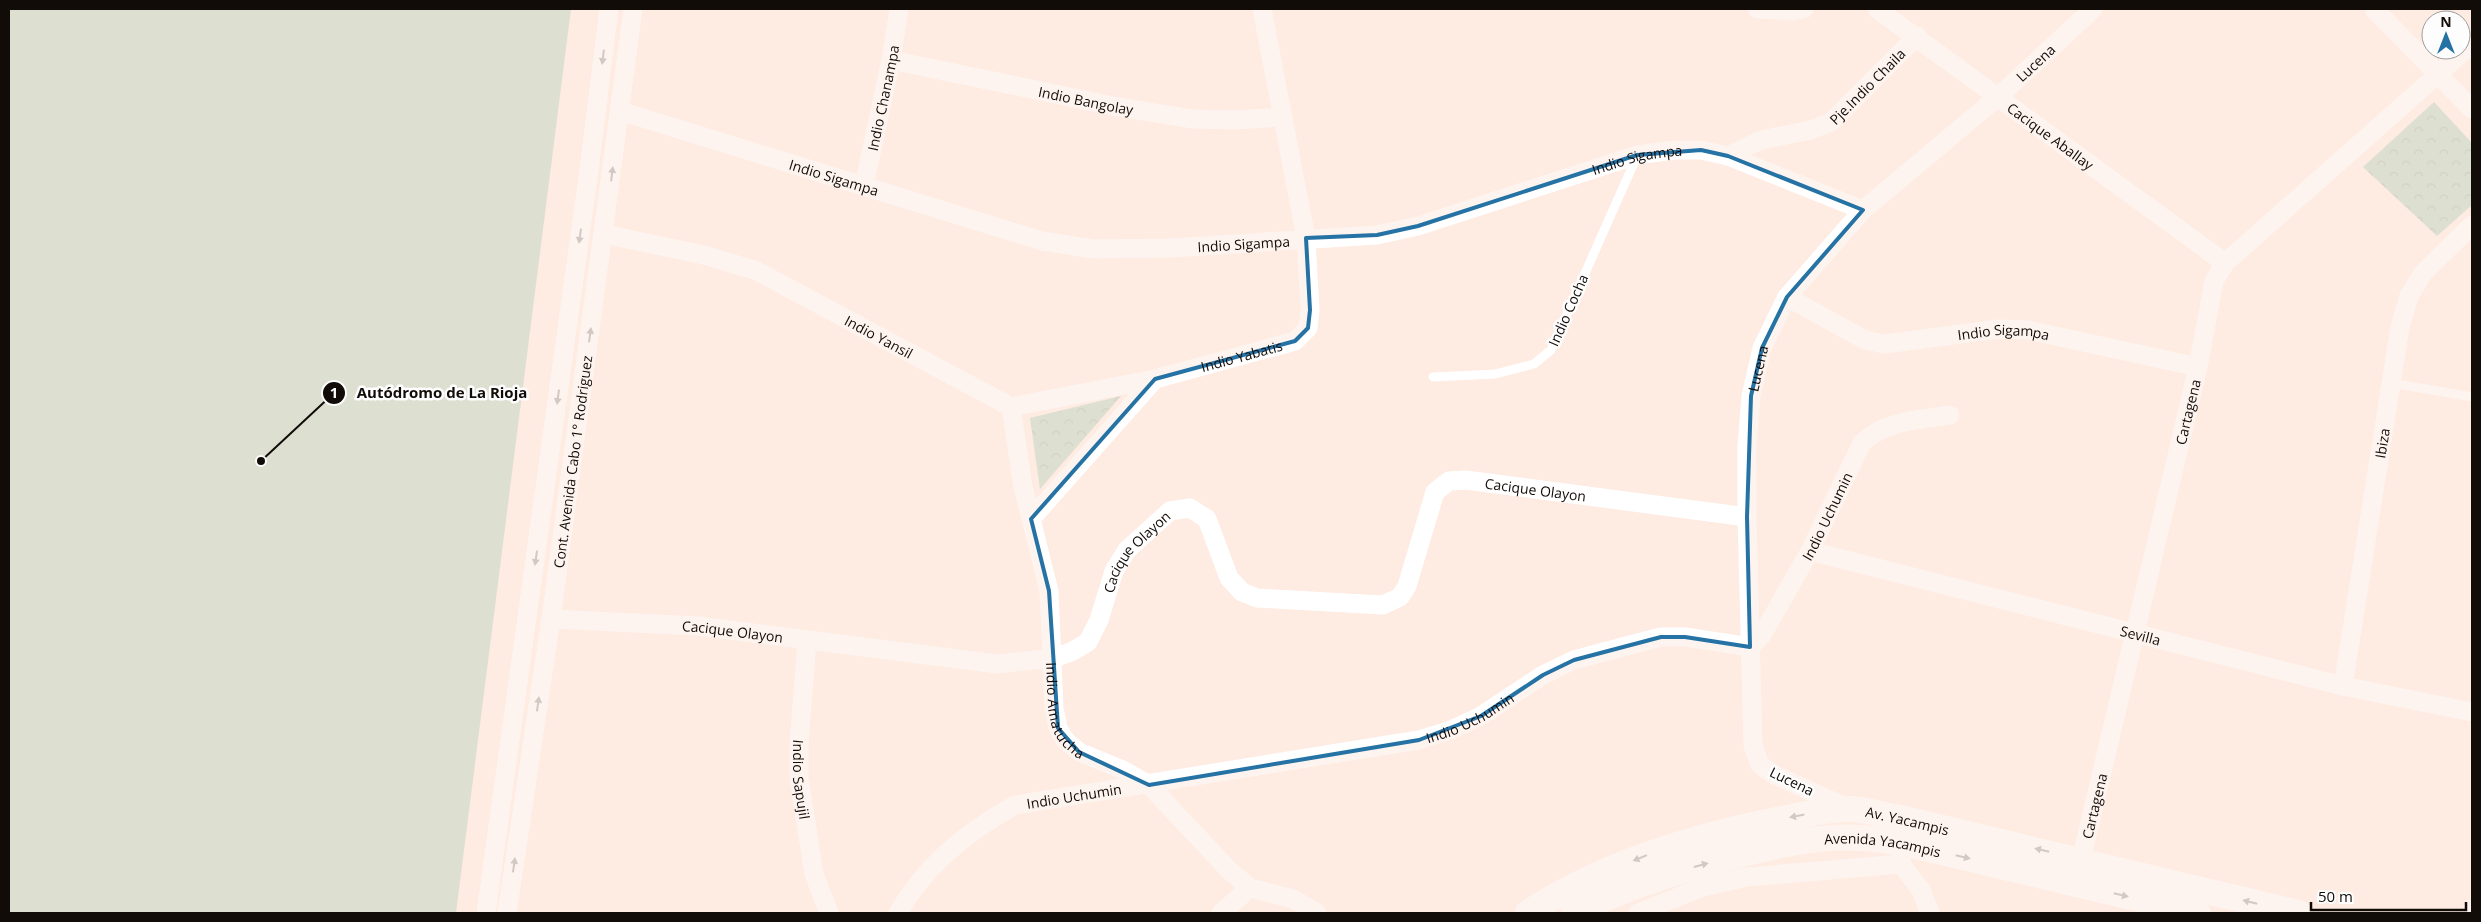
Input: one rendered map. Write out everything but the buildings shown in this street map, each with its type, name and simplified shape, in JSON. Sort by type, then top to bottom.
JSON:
[{"type":"street","name":"Cont. Avenida Cabo 1° Rodriguez","points":[[486,913],[590,170],[609,9]]},
{"type":"street","name":"Cont. Avenida Cabo 1° Rodriguez","points":[[507,913],[551,619],[633,9]]},
{"type":"street","name":"Indio Chanampa","points":[[864,186],[891,60],[899,9]]},
{"type":"street","name":"Indio Yabatis","points":[[1155,379],[1295,342],[1308,328],[1310,310],[1306,238],[1262,9]]},
{"type":"street","points":[[1757,9],[1804,9]]},
{"type":"street","name":"Cacique Aballay","points":[[1877,9],[1918,36],[2225,262]]},
{"type":"street","name":"Lucena","points":[[1848,809],[1775,774],[1760,764],[1753,746],[1747,517],[1748,446],[1751,396],[1762,348],[1787,297],[1863,210],[1999,96],[2093,9]]},
{"type":"street","points":[[2374,9],[2472,109]]},
{"type":"street","name":"Pje.Indio Chaila","points":[[1728,156],[1761,140],[1811,130],[1831,122],[1918,36]]},
{"type":"street","name":"Cartagena","points":[[2079,872],[2198,367],[2214,282],[2225,262],[2472,44]]},
{"type":"street","name":"Indio Bangolay","points":[[891,60],[1113,106],[1192,120],[1283,117]]},
{"type":"street","name":"Indio Sigampa","points":[[620,111],[1042,241],[1093,249],[1171,248],[1377,235],[1418,226],[1637,155],[1674,150],[1701,150],[1728,156],[1863,210]]},
{"type":"street","name":"Ibiza","points":[[2343,686],[2400,327],[2409,296],[2423,272],[2472,225]]},
{"type":"street","name":"Indio Yansil","points":[[604,234],[704,255],[757,271],[1011,407]]},
{"type":"street","name":"Indio Sigampa","points":[[1787,297],[1865,340],[1885,344],[1998,329],[2028,330],[2198,367]]},
{"type":"street","points":[[1011,407],[1155,379]]},
{"type":"street","points":[[1031,519],[1155,379]]},
{"type":"street","name":"Indio Amatucha","points":[[1011,407],[1023,487],[1049,591],[1054,708],[1058,728],[1065,740],[1079,752],[1123,770],[1149,785],[1230,870],[1250,888],[1293,899],[1317,913]]},
{"type":"street","name":"Indio Uchumin","points":[[898,913],[924,878],[950,848],[981,824],[1015,805],[1052,797],[1149,785],[1419,740],[1451,730],[1481,716],[1543,674],[1574,660],[1661,637],[1685,637],[1750,647],[1762,635],[1810,551],[1862,443],[1872,433],[1894,424],[1950,415]]},
{"type":"street","name":"Cacique Olayon","points":[[551,619],[698,626],[998,664],[1052,658],[1071,652],[1088,642],[1099,620],[1114,572],[1127,550],[1170,511],[1190,508],[1206,519],[1229,578],[1242,592],[1257,598],[1383,605],[1400,597],[1407,586],[1435,492],[1449,481],[1466,480],[1747,517]]},
{"type":"street","name":"Sevilla","points":[[1810,551],[2343,686],[2472,712]]},
{"type":"street","name":"Indio Sapujil","points":[[807,641],[799,743],[799,778],[814,874],[829,913]]},
{"type":"street","name":"Av. Yacampis","points":[[1528,913],[1556,895],[1672,846],[1740,828],[1818,812],[1848,809],[1900,818],[2079,872],[2298,913]]},
{"type":"street","name":"Avenida Yacampis","points":[[1574,913],[1594,902],[1665,874],[1766,848],[1816,839],[1862,838],[1903,854],[2079,872],[2198,913]]},
{"type":"street","points":[[1638,913],[1703,887],[1747,877],[1903,854],[1930,913]]},
{"type":"street","points":[[1221,913],[1250,888]]},
{"type":"street","points":[[2471,913],[2472,909]]},
{"type":"lane","name":"Indio Cocha","points":[[1433,377],[1495,374],[1534,364],[1551,350],[1637,155]]},
{"type":"lane","points":[[2391,383],[2472,397]]},
{"type":"highlighted area","points":[[1701,150],[1728,156],[1863,210],[1787,297],[1762,348],[1751,396],[1747,517],[1750,647],[1685,637],[1661,637],[1574,660],[1543,675],[1481,716],[1419,740],[1149,785],[1079,752],[1058,728],[1049,591],[1031,519],[1155,379],[1295,341],[1308,328],[1310,310],[1306,238],[1377,235],[1418,226],[1637,155]]},
{"type":"green space","points":[[9,9],[571,9],[456,913],[9,913]]},
{"type":"green space","points":[[2434,102],[2472,143],[2472,205],[2437,236],[2363,167]]},
{"type":"green space","points":[[1121,396],[1040,489],[1030,418]]},
{"type":"place","name":"Autódromo de La Rioja","points":[[261,461]]}]
